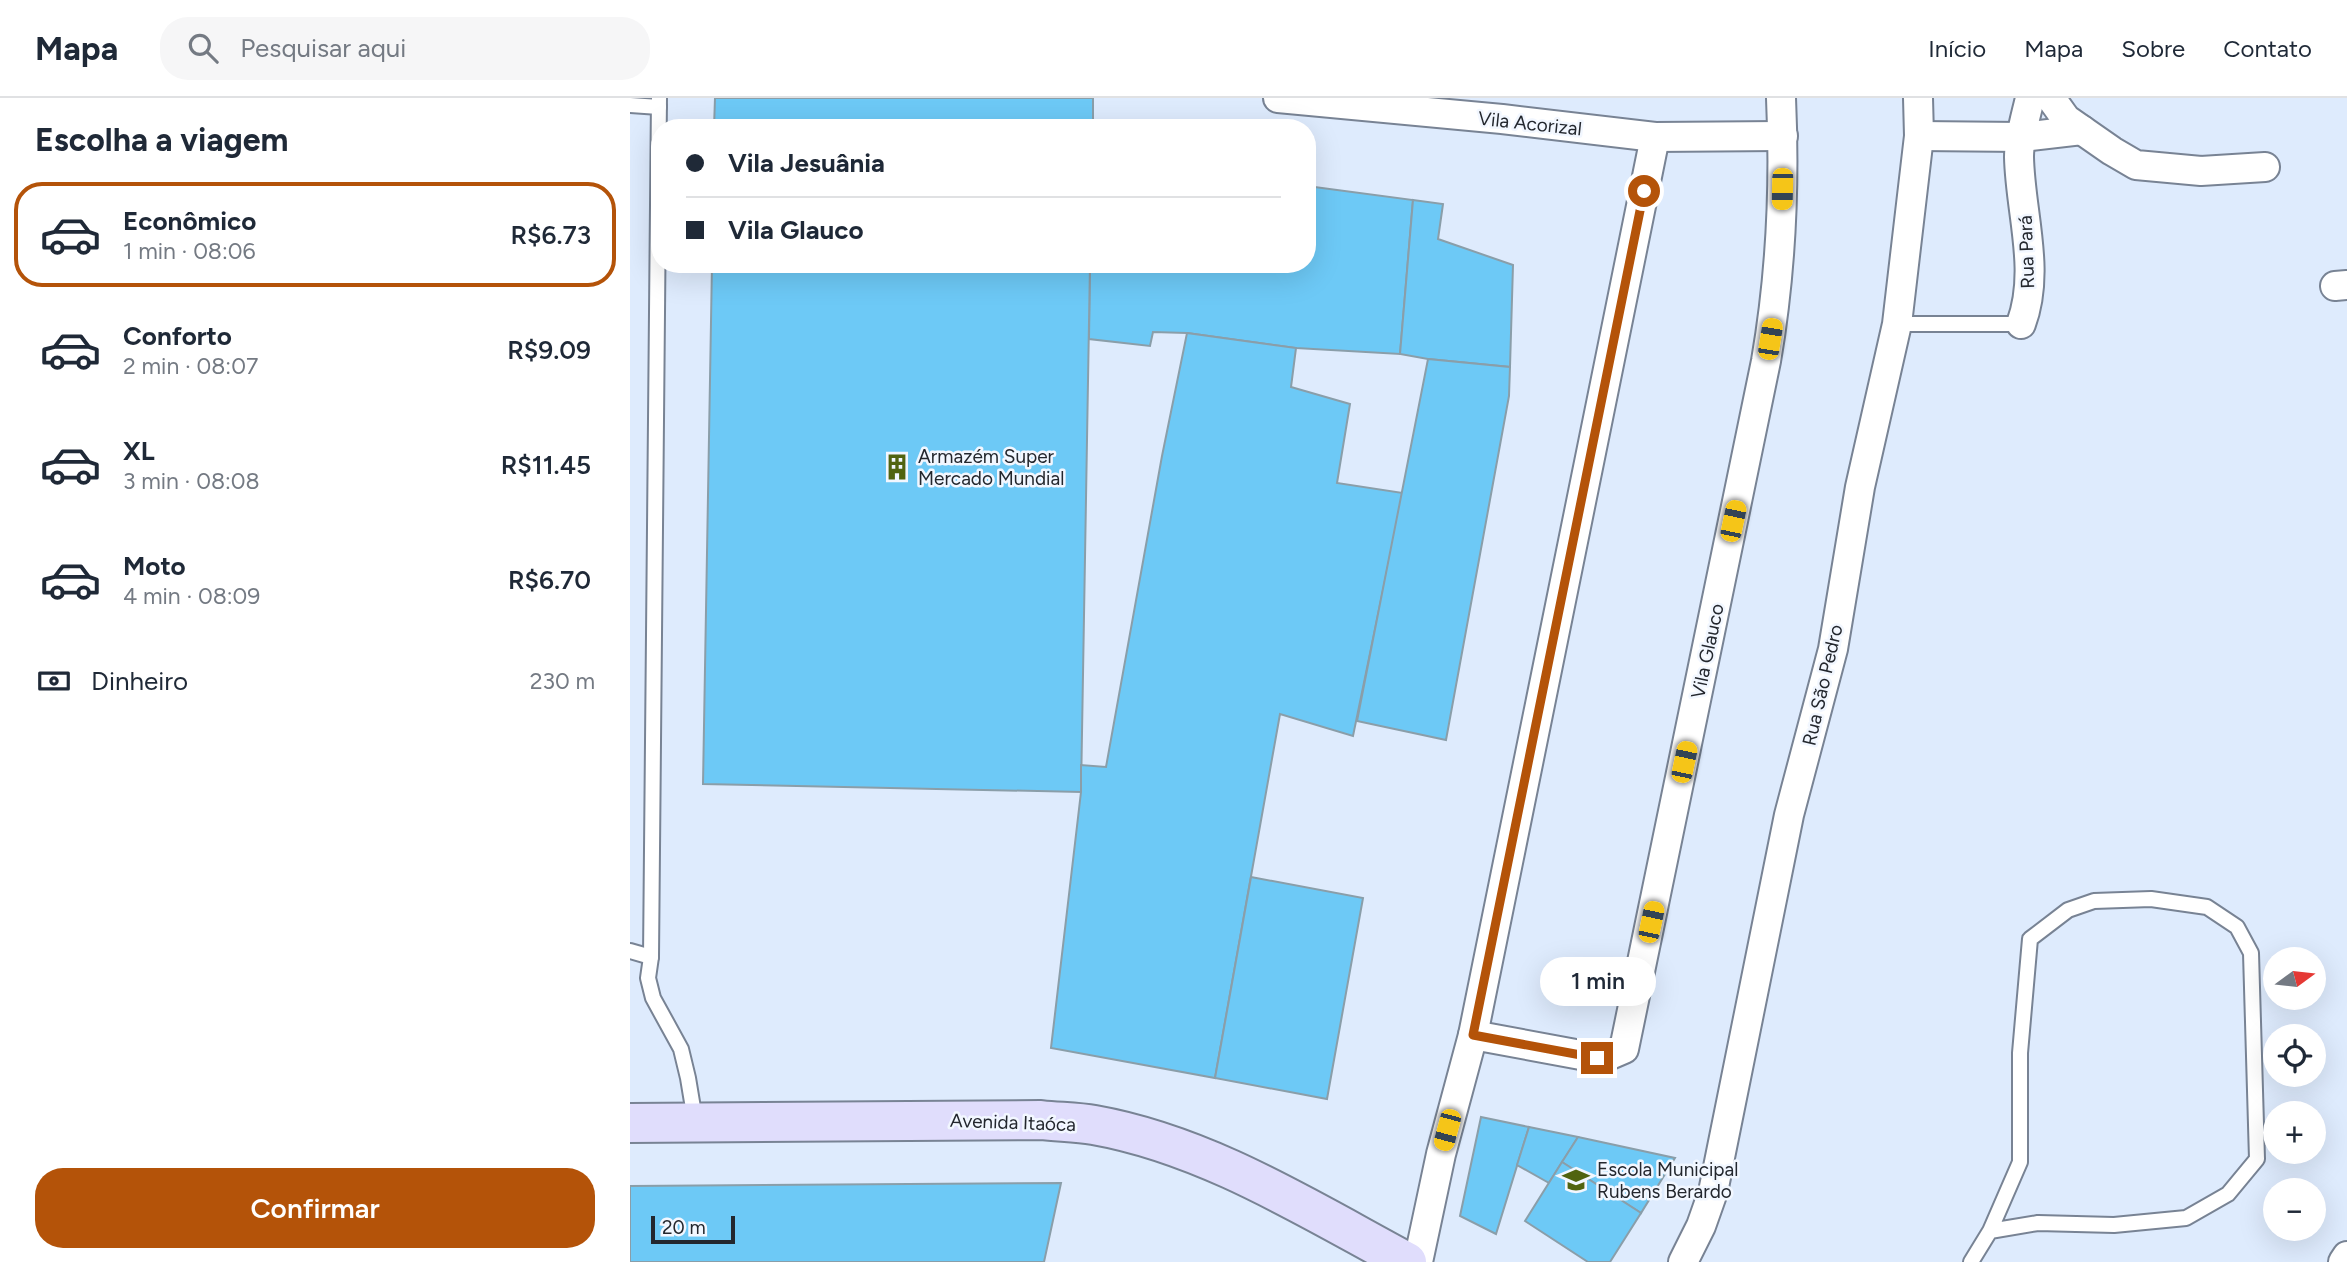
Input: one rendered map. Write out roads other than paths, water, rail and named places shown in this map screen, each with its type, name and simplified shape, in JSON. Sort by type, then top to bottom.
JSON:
[{"type":"main road","name":"Avenida Itaóca","points":[[630,1123],[1041,1120],[1094,1125],[1142,1137],[1253,1179],[1408,1262]]},
{"type":"street","name":"Vila Acorizal","points":[[1278,98],[1501,108],[1655,137],[1783,136]]},
{"type":"street","name":"Vila Glauco","points":[[1473,1035],[1597,1058],[1624,1049],[1766,361],[1777,296],[1781,241],[1781,98]]},
{"type":"street","name":"Rua São Pedro","points":[[1683,1262],[1701,1226],[1716,1180],[1789,815],[1833,649],[1860,487],[1897,324],[1919,136],[1918,98]]},
{"type":"street","name":"Rua Pará","points":[[2021,324],[2027,308],[2030,277],[2019,154],[2030,98]]},
{"type":"street","points":[[2051,98],[2066,119],[2136,165],[2201,171],[2265,167]]},
{"type":"street","points":[[1919,136],[2022,137],[2082,130]]},
{"type":"street","points":[[1418,1262],[1441,1154],[1473,1035],[1655,137]]},
{"type":"street","points":[[2343,1262],[2347,1256]]},
{"type":"lane","points":[[630,106],[659,103]]},
{"type":"lane","points":[[657,273],[649,978],[653,998],[681,1049],[695,1122]]},
{"type":"lane","name":"Rua Pará","points":[[1897,324],[2021,324]]},
{"type":"lane","points":[[1971,1262],[1990,1231],[2020,1162],[2020,1052],[2030,939],[2068,910],[2094,901],[2151,899],[2207,907],[2237,927],[2251,953],[2257,1159],[2228,1194],[2186,1218],[2113,1225],[2038,1223],[1990,1231]]},
{"type":"lane","points":[[630,951],[650,957]]},
{"type":"place","name":"Armazém Super Mercado Mundial","points":[[897,467]]},
{"type":"place","name":"Escola Municipal Rubens Berardo","points":[[1576,1180]]}]
